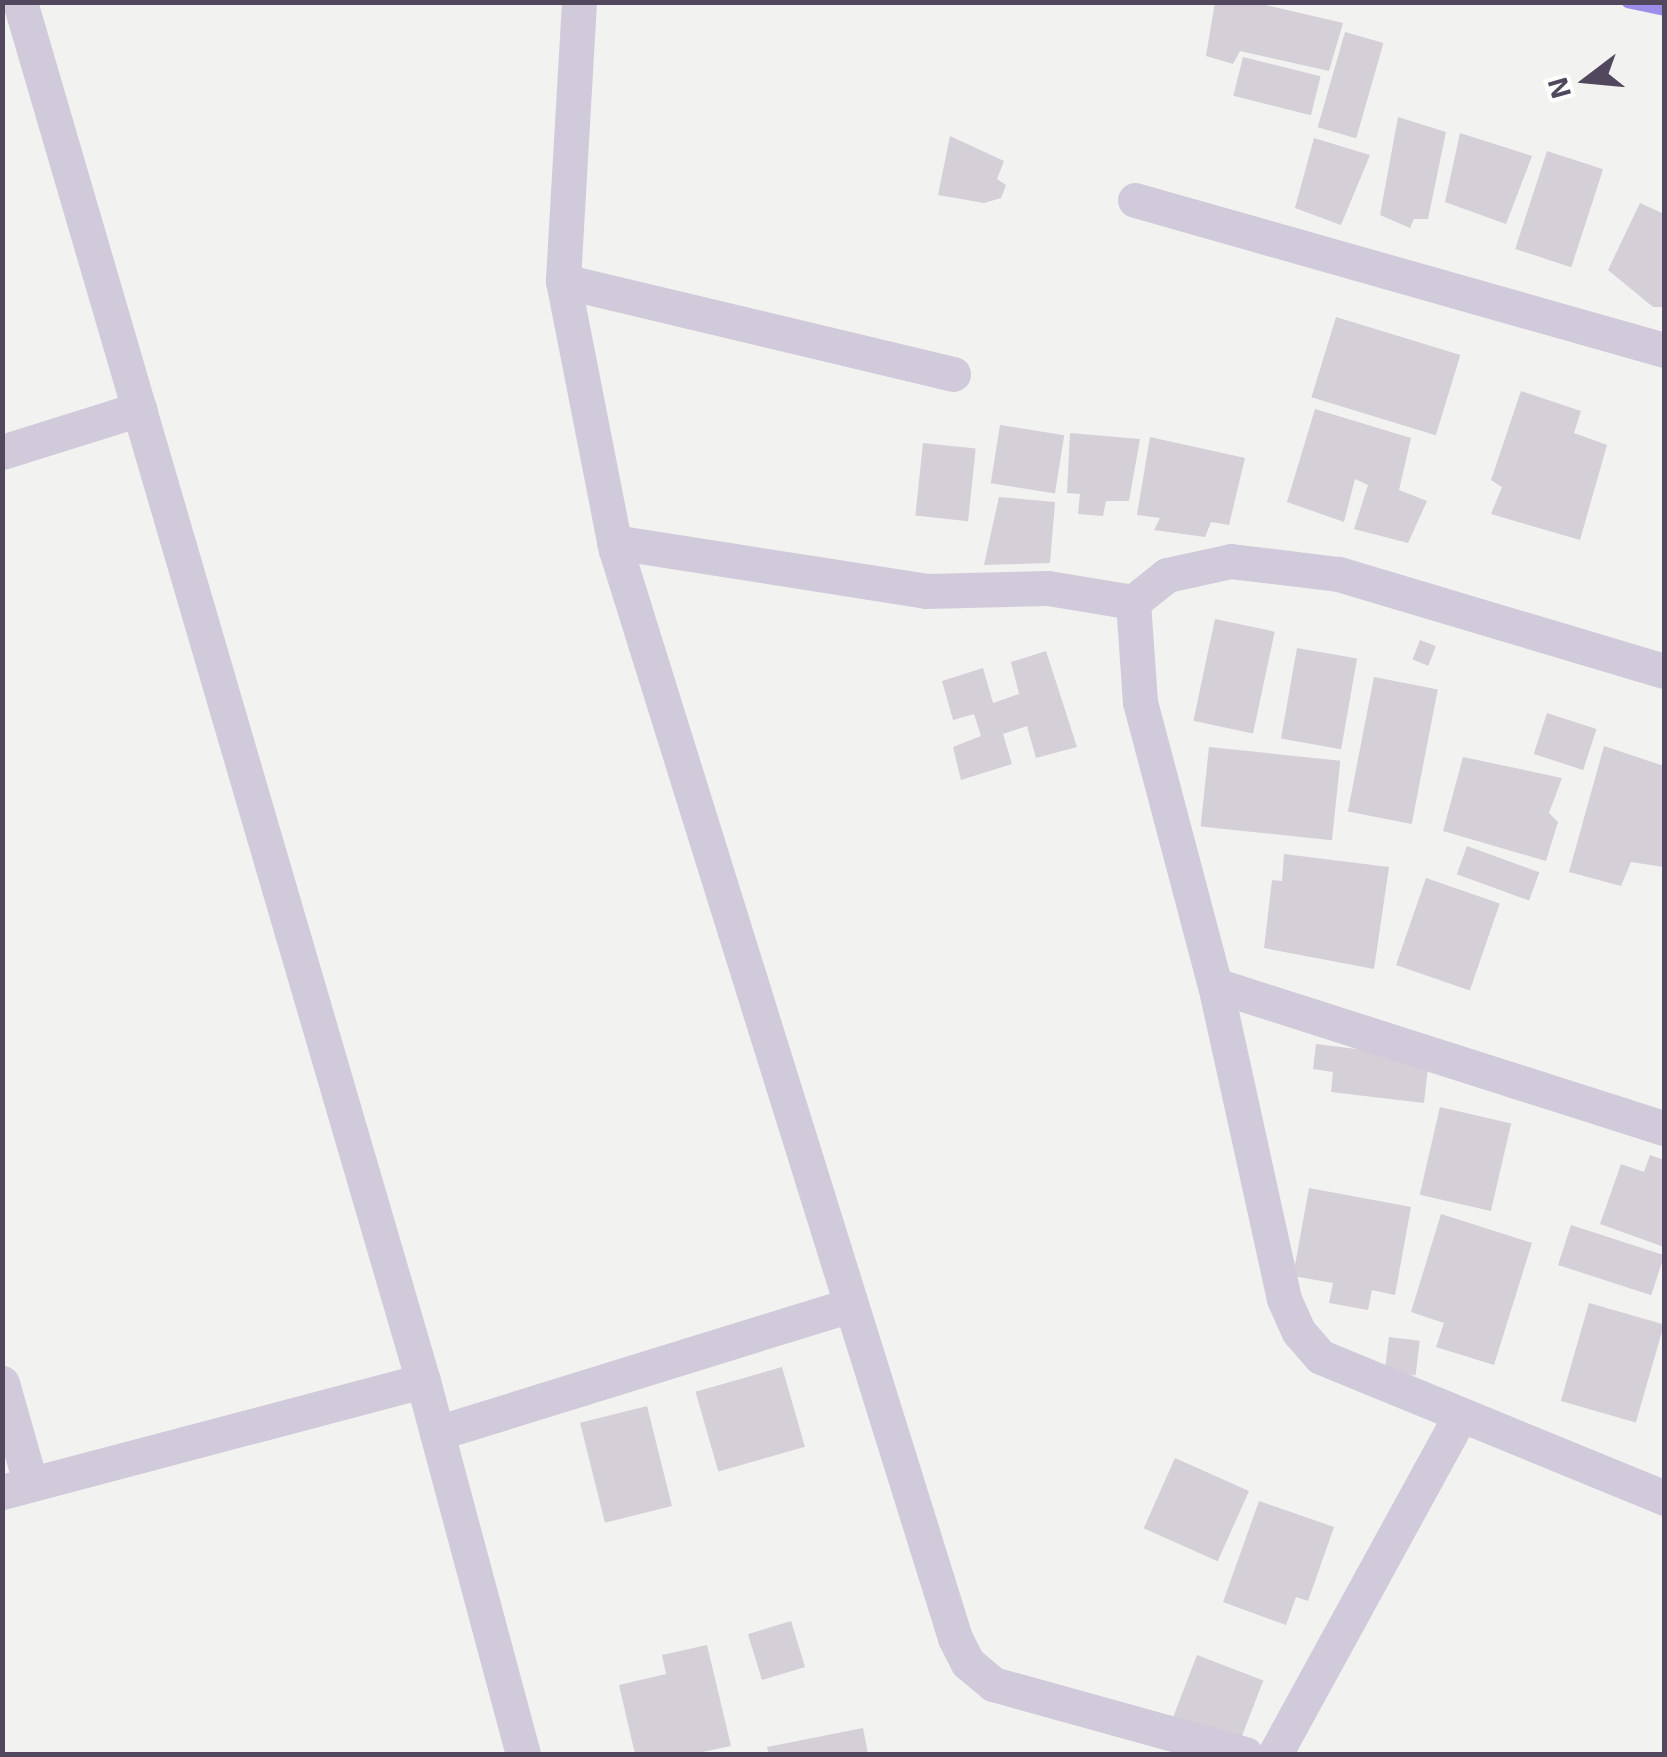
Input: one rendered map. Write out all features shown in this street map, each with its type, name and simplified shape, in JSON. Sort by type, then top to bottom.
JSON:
[{"type":"street","points":[[579,2],[562,281],[614,542],[850,1305],[968,1663],[992,1684],[1244,1754]]},
{"type":"street","points":[[15,9],[139,409],[423,1380],[523,1754]]},
{"type":"street","points":[[1135,200],[1664,350]]},
{"type":"street","points":[[562,281],[954,374]]},
{"type":"street","points":[[2,452],[139,409]]},
{"type":"street","points":[[614,542],[926,590],[1048,588],[1133,602],[1168,575],[1231,561],[1338,574],[1664,671]]},
{"type":"street","points":[[1133,602],[1140,702],[1215,984],[1284,1299],[1298,1332],[1321,1357],[1664,1498]]},
{"type":"street","points":[[1215,984],[1664,1128]]},
{"type":"street","points":[[437,1434],[850,1305]]},
{"type":"street","points":[[2,1383],[16,1487],[423,1380]]},
{"type":"street","points":[[1275,1754],[1460,1416]]},
{"type":"building","points":[[1215,2],[1253,2],[1343,23],[1329,71],[1240,51],[1233,64],[1206,56]]},
{"type":"building","points":[[1345,32],[1383,43],[1356,138],[1318,127]]},
{"type":"building","points":[[1243,57],[1321,76],[1311,115],[1233,96]]},
{"type":"building","points":[[1398,117],[1446,132],[1428,219],[1414,219],[1410,228],[1380,215]]},
{"type":"building","points":[[1460,133],[1532,156],[1506,224],[1445,202]]},
{"type":"building","points":[[950,136],[1004,161],[997,179],[1006,185],[1001,198],[984,203],[938,195]]},
{"type":"building","points":[[1314,138],[1370,155],[1341,225],[1295,208]]},
{"type":"building","points":[[1547,151],[1603,169],[1571,267],[1515,249]]},
{"type":"building","points":[[1640,203],[1664,214],[1664,307],[1653,307],[1608,270]]},
{"type":"building","points":[[1336,317],[1460,355],[1436,435],[1311,397]]},
{"type":"building","points":[[1521,391],[1581,411],[1574,433],[1607,445],[1580,540],[1491,514],[1502,487],[1491,480]]},
{"type":"building","points":[[1315,409],[1411,438],[1399,490],[1427,501],[1408,543],[1354,529],[1368,485],[1355,479],[1344,522],[1287,502]]},
{"type":"building","points":[[1000,425],[1064,435],[1055,493],[991,483]]},
{"type":"building","points":[[1070,433],[1140,439],[1129,501],[1106,501],[1103,516],[1078,514],[1080,494],[1067,493]]},
{"type":"building","points":[[1150,437],[1245,458],[1229,525],[1211,522],[1205,537],[1154,530],[1160,518],[1137,515]]},
{"type":"building","points":[[923,443],[976,449],[968,521],[915,516]]},
{"type":"building","points":[[999,497],[1055,502],[1050,563],[984,565]]},
{"type":"building","points":[[1215,619],[1275,632],[1253,733],[1193,721]]},
{"type":"building","points":[[1420,640],[1436,646],[1428,666],[1412,660]]},
{"type":"building","points":[[1297,648],[1357,659],[1341,749],[1281,739]]},
{"type":"building","points":[[1046,651],[1077,747],[1036,758],[1027,726],[1003,734],[1012,764],[961,780],[953,747],[981,736],[974,714],[953,720],[942,681],[983,668],[993,703],[1019,694],[1011,662]]},
{"type":"building","points":[[1374,677],[1438,689],[1412,824],[1348,811]]},
{"type":"building","points":[[1547,713],[1596,729],[1583,770],[1534,754]]},
{"type":"building","points":[[1604,746],[1664,766],[1664,867],[1631,862],[1621,886],[1569,872]]},
{"type":"building","points":[[1209,747],[1340,761],[1332,840],[1201,827]]},
{"type":"building","points":[[1463,757],[1562,778],[1549,813],[1558,822],[1546,861],[1443,831]]},
{"type":"building","points":[[1467,846],[1539,872],[1529,901],[1457,874]]},
{"type":"building","points":[[1284,854],[1389,867],[1374,969],[1264,948],[1272,880],[1282,881]]},
{"type":"building","points":[[1426,878],[1500,903],[1470,990],[1396,965]]},
{"type":"building","points":[[1316,1044],[1429,1058],[1424,1103],[1331,1092],[1333,1072],[1313,1069]]},
{"type":"building","points":[[1440,1107],[1511,1123],[1491,1211],[1420,1195]]},
{"type":"building","points":[[1650,1155],[1664,1160],[1664,1247],[1600,1224],[1621,1164],[1644,1172]]},
{"type":"building","points":[[1309,1188],[1411,1207],[1395,1295],[1372,1290],[1368,1310],[1329,1303],[1333,1283],[1293,1276]]},
{"type":"building","points":[[1441,1214],[1532,1243],[1494,1365],[1436,1347],[1444,1323],[1411,1312]]},
{"type":"building","points":[[1571,1225],[1664,1255],[1651,1295],[1558,1265]]},
{"type":"building","points":[[1589,1303],[1664,1324],[1636,1423],[1561,1401]]},
{"type":"building","points":[[1389,1337],[1420,1341],[1416,1376],[1385,1372]]},
{"type":"building","points":[[782,1367],[805,1447],[718,1472],[695,1392]]},
{"type":"building","points":[[647,1406],[672,1506],[605,1523],[580,1423]]},
{"type":"building","points":[[1175,1458],[1249,1491],[1218,1561],[1144,1528]]},
{"type":"building","points":[[1259,1501],[1334,1527],[1308,1601],[1296,1597],[1286,1625],[1223,1602]]},
{"type":"building","points":[[791,1621],[805,1667],[762,1680],[748,1634]]},
{"type":"building","points":[[707,1645],[731,1746],[693,1754],[635,1754],[619,1685],[666,1674],[662,1655]]},
{"type":"building","points":[[1197,1655],[1263,1680],[1238,1746],[1172,1720]]},
{"type":"building","points":[[863,1728],[868,1754],[769,1754],[767,1747]]},
{"type":"waterway","points":[[1627,2],[1664,10]]}]
